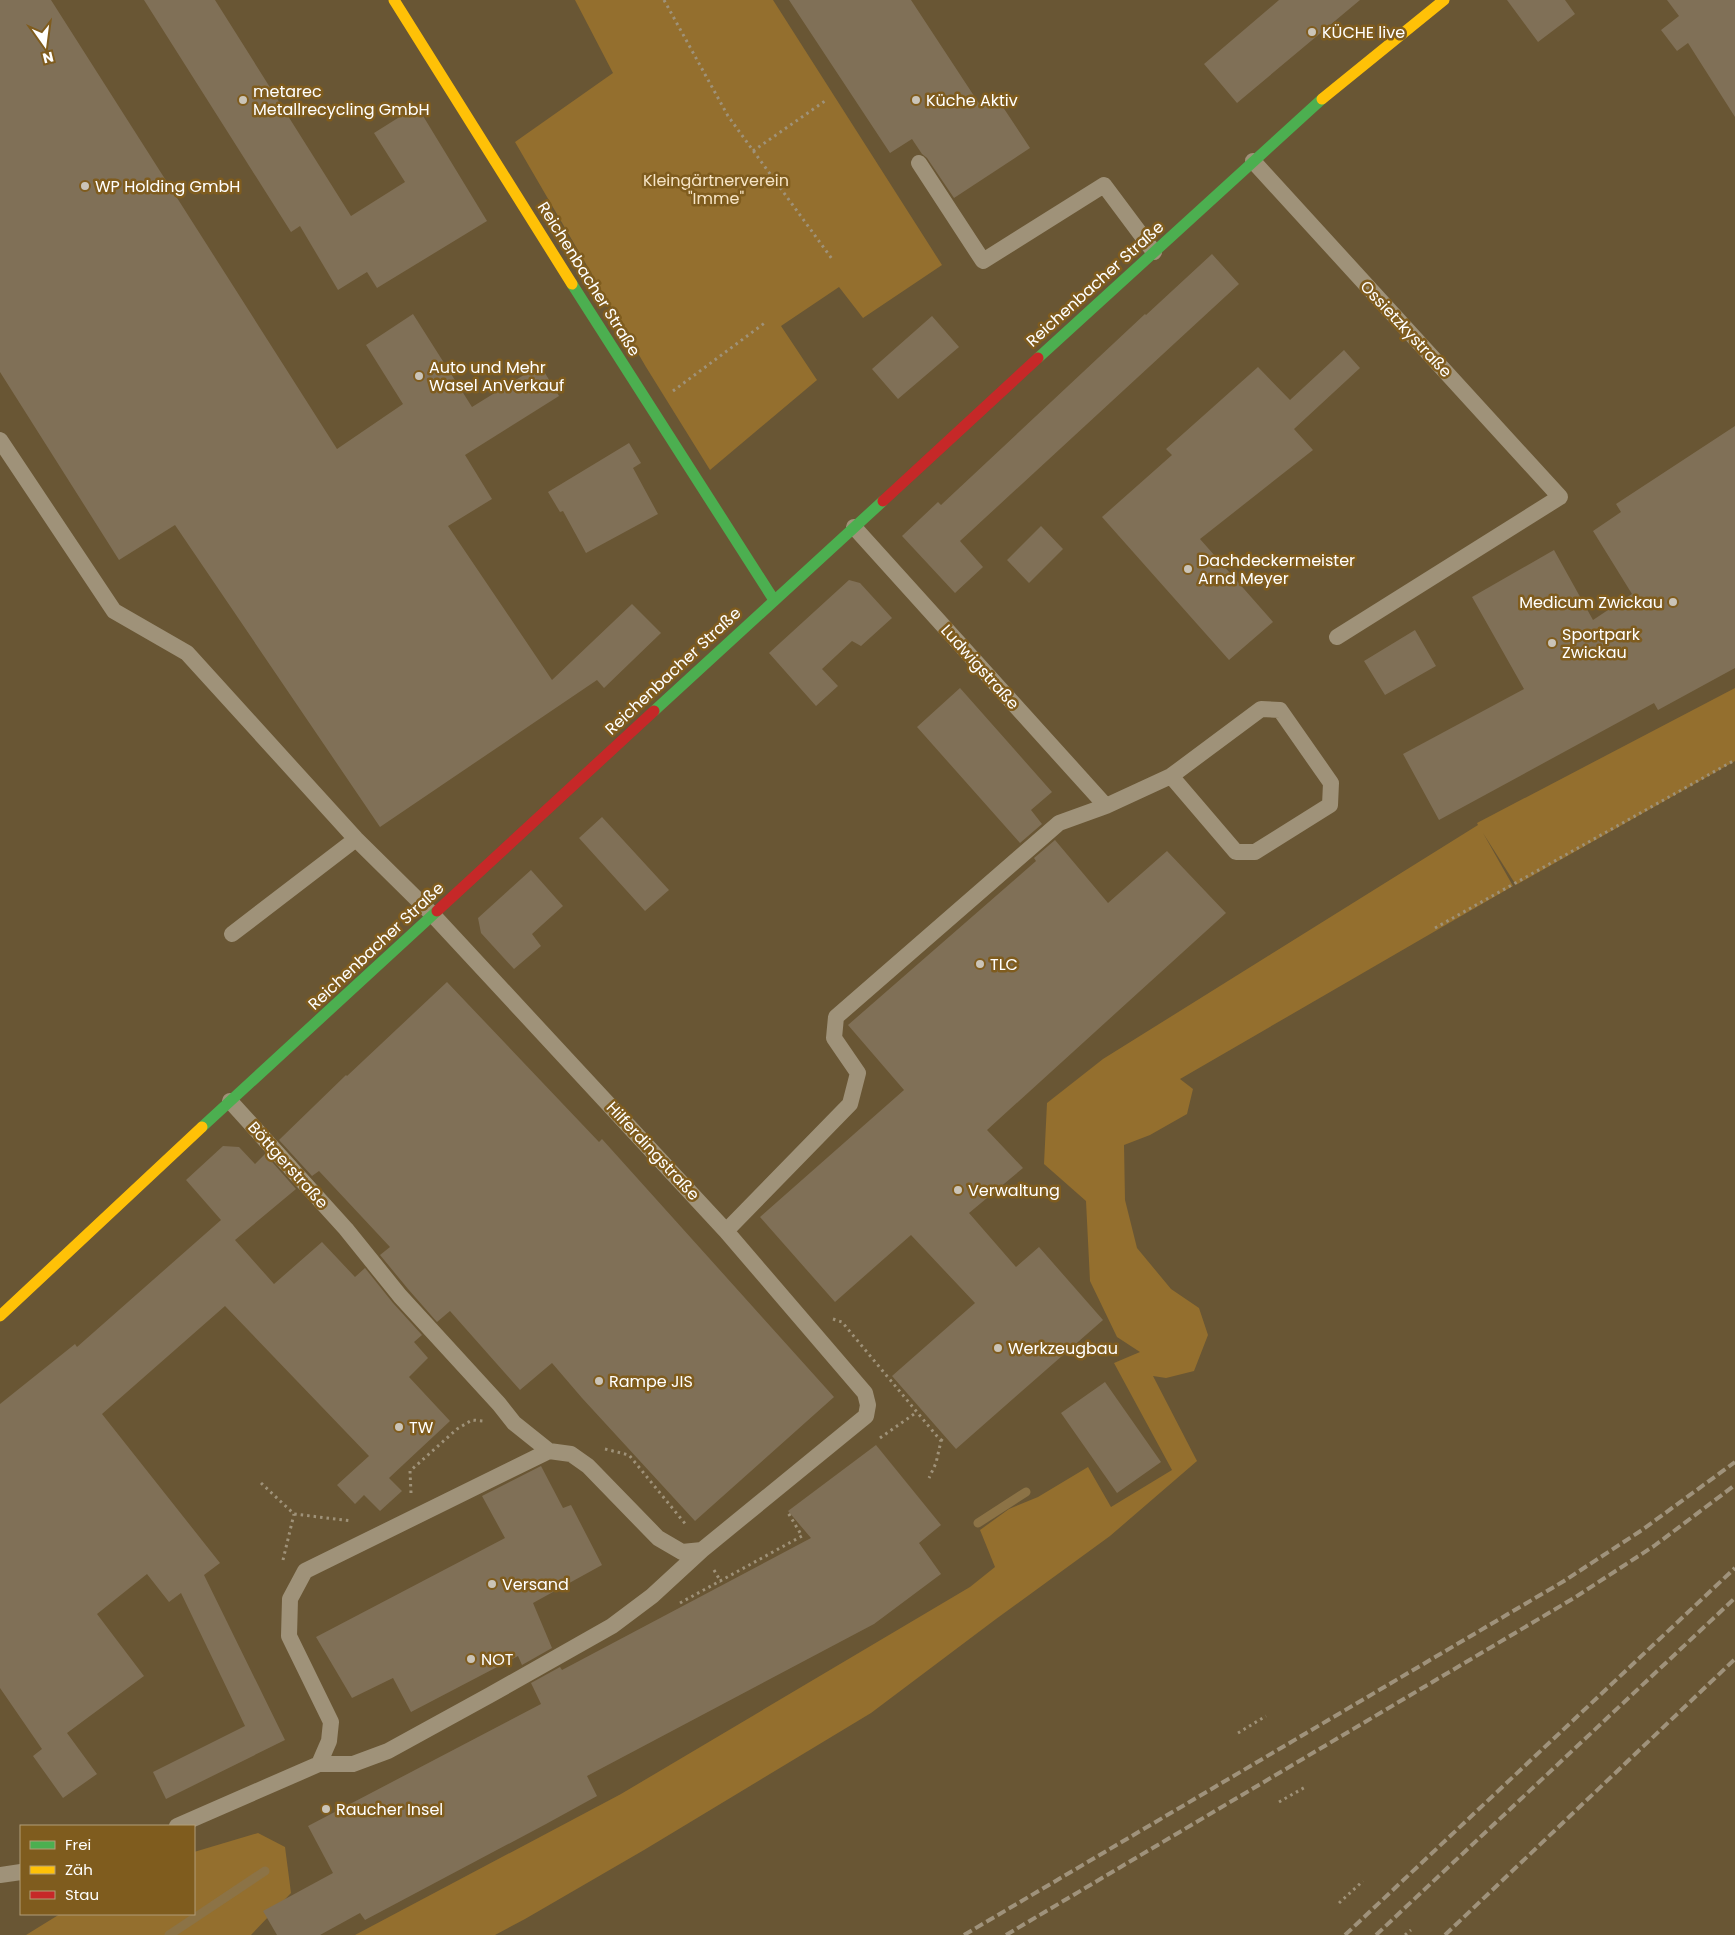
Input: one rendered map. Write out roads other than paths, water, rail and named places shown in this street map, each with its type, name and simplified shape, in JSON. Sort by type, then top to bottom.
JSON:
[{"type":"main road","name":"Reichenbacher Straße","points":[[394,0],[650,408],[774,600]]},
{"type":"main road","name":"Reichenbacher Straße","points":[[0,1316],[1252,161],[1336,86],[1444,0]]},
{"type":"lane","name":"Ossietzkystraße","points":[[1252,161],[1560,497],[1336,637]]},
{"type":"lane","points":[[919,163],[983,261],[1104,185],[1154,252]]},
{"type":"lane","name":"Hilferdingstraße","points":[[0,440],[114,611],[187,653],[356,839],[433,915],[726,1231],[865,1393],[868,1404],[866,1416],[702,1550]]},
{"type":"lane","name":"Ludwigstraße","points":[[854,527],[1106,806]]},
{"type":"lane","points":[[726,1231],[739,1220],[850,1104],[858,1073],[834,1038],[836,1017],[1059,823],[1106,806],[1171,776],[1261,709],[1280,710],[1332,783],[1330,806],[1255,852],[1236,852],[1171,776]]},
{"type":"lane","points":[[232,934],[356,839]]},
{"type":"lane","name":"Böttgerstraße","points":[[230,1102],[346,1229],[400,1296],[499,1404],[514,1423],[548,1451]]},
{"type":"lane","points":[[319,1764],[329,1741],[331,1722],[289,1636],[290,1599],[306,1571],[548,1451],[570,1454],[588,1466],[658,1538],[682,1552],[702,1550]]},
{"type":"lane","points":[[179,1825],[319,1764],[353,1764],[388,1751],[490,1696],[612,1626],[652,1596],[702,1550]]},
{"type":"lane","points":[[0,1875],[20,1872]]},
{"type":"waterway","points":[[978,1523],[1026,1492]]},
{"type":"waterway","points":[[169,1935],[265,1871]]},
{"type":"railway","points":[[964,1935],[1564,1581],[1642,1530],[1735,1462]]},
{"type":"railway","points":[[1006,1935],[1574,1598],[1654,1546],[1735,1485]]},
{"type":"railway","points":[[1345,1935],[1735,1568]]},
{"type":"railway","points":[[1376,1935],[1735,1598]]},
{"type":"railway","points":[[1445,1935],[1735,1659]]},
{"type":"place","name":"KÜCHE live","points":[[1312,32]]},
{"type":"place","name":"metarec Metallrecycling GmbH","points":[[243,100]]},
{"type":"place","name":"Küche Aktiv","points":[[916,100]]},
{"type":"place","name":"WP Holding GmbH","points":[[85,186]]},
{"type":"place","name":"Auto und Mehr Wasel AnVerkauf","points":[[419,376]]},
{"type":"place","name":"Dachdeckermeister Arnd Meyer","points":[[1188,569]]},
{"type":"place","name":"Medicum Zwickau","points":[[1673,602]]},
{"type":"place","name":"Sportpark Zwickau","points":[[1552,643]]},
{"type":"place","name":"TLC","points":[[980,964]]},
{"type":"place","name":"Verwaltung","points":[[958,1190]]},
{"type":"place","name":"Werkzeugbau","points":[[998,1348]]},
{"type":"place","name":"Rampe JIS","points":[[599,1381]]},
{"type":"place","name":"TW","points":[[399,1427]]},
{"type":"place","name":"Versand","points":[[492,1584]]},
{"type":"place","name":"NOT","points":[[471,1659]]},
{"type":"place","name":"Raucher Insel","points":[[326,1809]]},
{"type":"park label","name":"Kleingärtnerverein \"Imme\"","points":[[716,189]]}]
